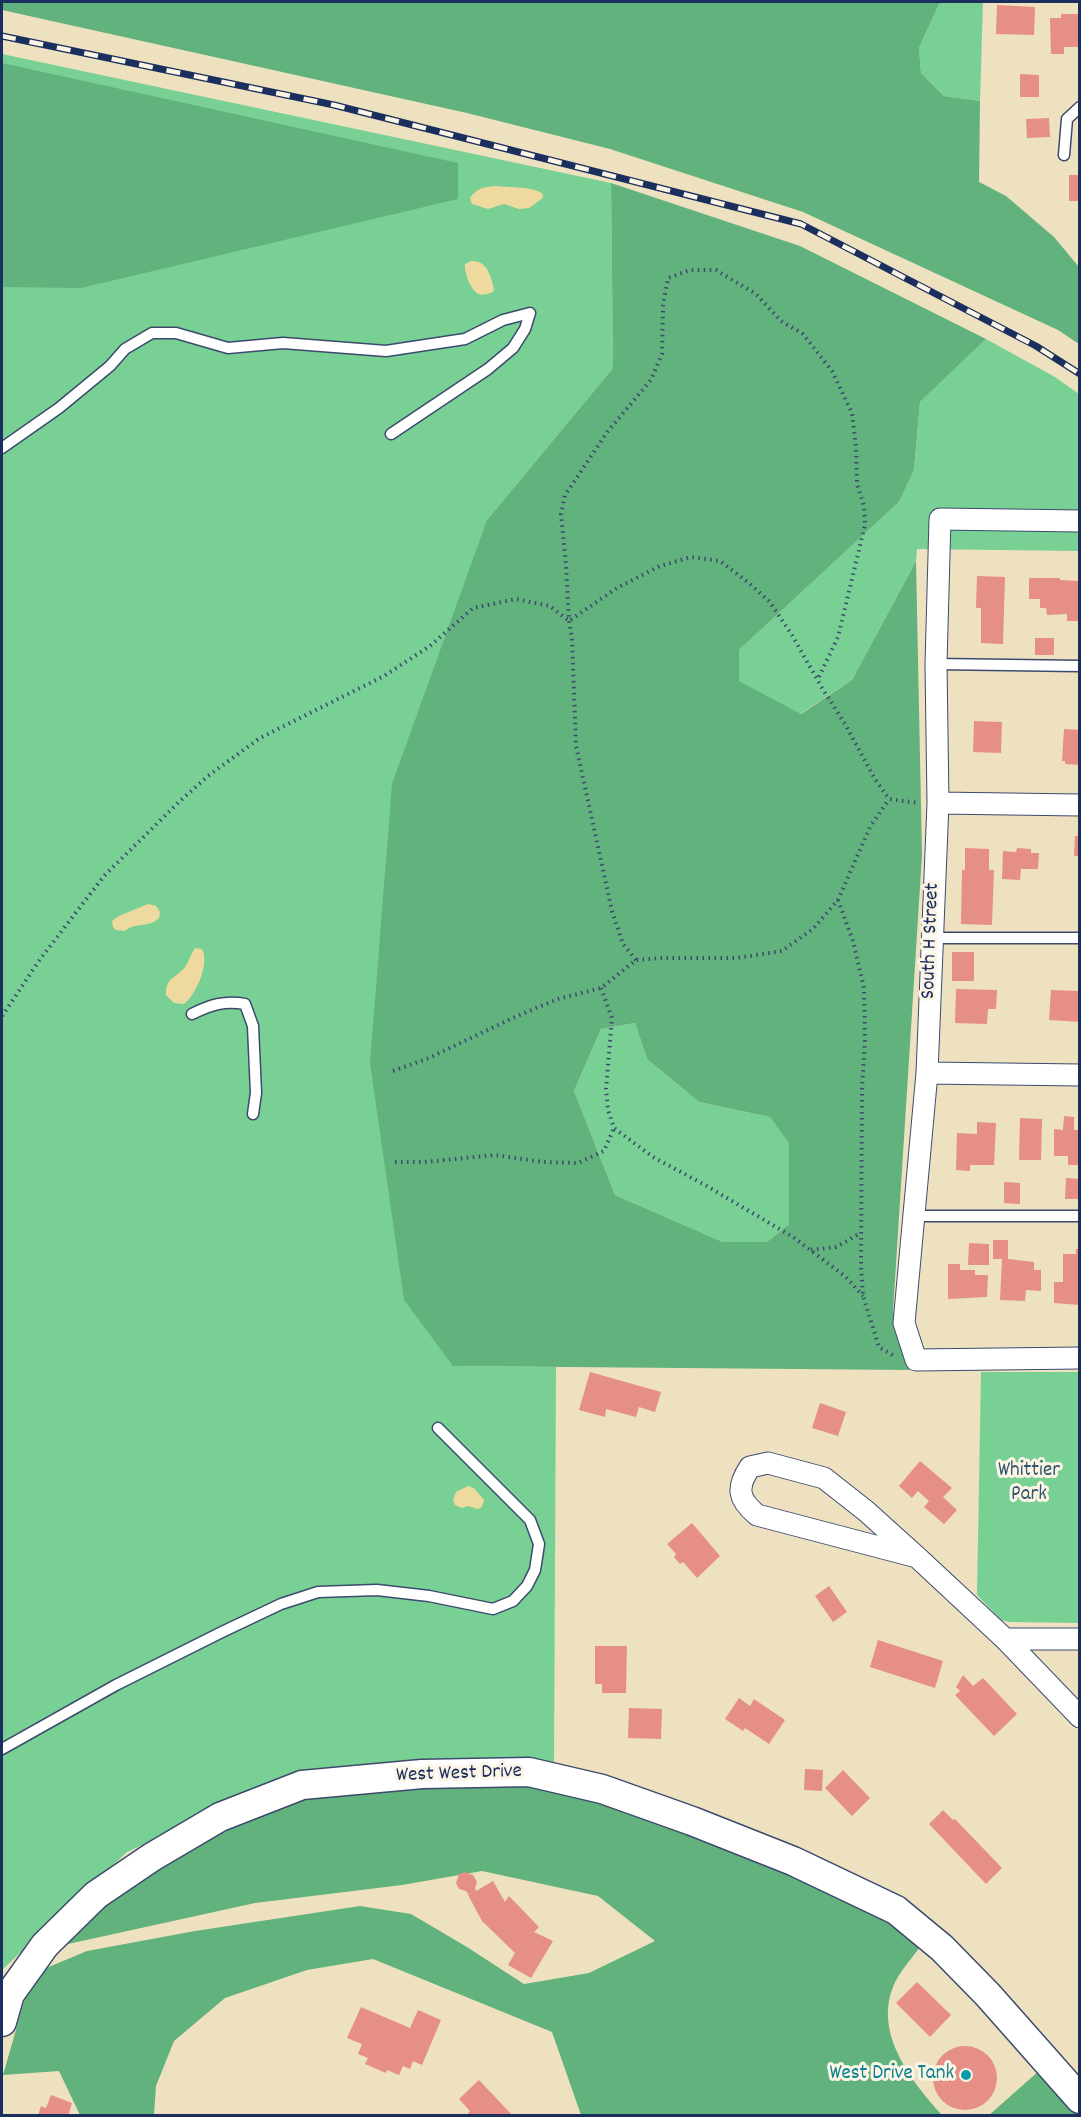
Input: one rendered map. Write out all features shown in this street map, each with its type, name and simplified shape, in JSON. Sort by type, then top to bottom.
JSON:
[{"type":"street","name":"South H Street","points":[[916,1360],[904,1323],[927,1073],[938,803],[936,664],[940,519],[1080,521]]},
{"type":"street","points":[[938,803],[1080,805]]},
{"type":"street","points":[[927,1073],[1080,1076]]},
{"type":"street","points":[[916,1360],[1080,1358]]},
{"type":"street","points":[[917,1557],[757,1515],[744,1503],[740,1491],[742,1478],[750,1467],[768,1464],[824,1478],[866,1511],[917,1557],[1005,1639],[1080,1717]]},
{"type":"street","points":[[1005,1639],[1080,1639]]},
{"type":"street","name":"West West Drive","points":[[2,2022],[10,1994],[45,1945],[96,1895],[152,1857],[220,1817],[302,1785],[422,1774],[529,1772],[602,1790],[692,1821],[793,1861],[896,1910],[942,1948],[988,1995],[1080,2099]]},
{"type":"lane","points":[[1065,155],[1067,119],[1080,107]]},
{"type":"lane","points":[[2,448],[59,408],[110,366],[125,349],[152,333],[176,333],[228,348],[291,344],[386,351],[465,339],[502,320],[530,313],[525,329],[513,348],[488,369],[391,434]]},
{"type":"lane","points":[[936,664],[1080,666]]},
{"type":"lane","points":[[932,938],[1080,938]]},
{"type":"lane","points":[[192,1014],[209,1006],[231,1001],[245,1004],[254,1026],[256,1093],[253,1113]]},
{"type":"lane","points":[[914,1216],[1080,1216]]},
{"type":"lane","points":[[2,1749],[116,1685],[211,1637],[282,1604],[318,1592],[377,1590],[429,1596],[493,1609],[513,1601],[527,1586],[535,1570],[539,1544],[530,1520],[438,1428]]},
{"type":"path","points":[[636,960],[623,944],[612,911],[576,746],[572,638],[561,514],[565,495],[608,431],[651,380],[662,354],[663,305],[669,278],[690,270],[716,270],[756,294],[781,321],[803,334],[832,371],[852,413],[857,484],[864,506],[865,525],[838,637],[818,679]]},
{"type":"path","points":[[569,621],[617,588],[660,566],[691,557],[720,561],[769,601],[889,799],[938,803]]},
{"type":"path","points":[[2,1016],[41,957],[104,876],[208,776],[260,738],[384,676],[430,646],[473,608],[516,599],[550,606],[569,621]]},
{"type":"path","points":[[393,1071],[429,1058],[558,999],[601,988],[636,960],[663,957],[737,957],[782,951],[814,928],[838,900],[870,827],[889,799]]},
{"type":"path","points":[[838,900],[853,941],[864,988],[861,1233],[864,1296],[879,1347],[900,1359],[916,1360]]},
{"type":"path","points":[[601,988],[612,1018],[606,1089],[608,1110],[614,1128],[653,1157],[792,1237],[846,1277],[864,1296]]},
{"type":"path","points":[[395,1162],[425,1162],[495,1155],[543,1162],[578,1163],[604,1151],[614,1128]]},
{"type":"path","points":[[811,1250],[836,1247],[861,1233]]},
{"type":"green space","points":[[2,2],[940,2],[919,48],[921,73],[944,96],[980,101],[979,182],[1006,196],[1054,237],[1079,267],[1079,344],[1058,330],[803,212],[610,149],[467,113],[2,10]]},
{"type":"green space","points":[[940,2],[983,2],[980,101],[944,96],[921,73],[919,48]]},
{"type":"green space","points":[[2,54],[611,183],[613,368],[487,520],[453,1366],[556,1367],[554,1764],[285,1779],[127,1852],[2,1970]]},
{"type":"green space","points":[[2,63],[458,163],[458,199],[81,288],[2,287]]},
{"type":"green space","points":[[611,183],[800,246],[986,339],[920,402],[914,470],[899,502],[739,650],[739,681],[801,714],[852,680],[916,561],[922,855],[893,1311],[910,1370],[453,1366],[404,1300],[370,1063],[392,784],[487,520],[613,368]],"holes":[[[635,1023],[647,1059],[699,1102],[770,1117],[789,1143],[789,1224],[767,1242],[723,1242],[615,1195],[574,1091],[601,1029]]]},
{"type":"green space","points":[[986,339],[1055,377],[1079,394],[1079,551],[917,549],[916,561],[852,680],[800,714],[738,681],[739,650],[899,502],[914,470],[920,402]]},
{"type":"green space","points":[[635,1023],[647,1059],[699,1102],[770,1117],[790,1143],[789,1224],[767,1242],[723,1242],[615,1195],[574,1091],[601,1029]]},
{"type":"green space","name":"Whittier Park","points":[[981,1372],[1079,1372],[1079,1623],[1001,1620],[977,1595]]},
{"type":"green space","points":[[465,1780],[567,1787],[820,1885],[888,1917],[922,1944],[902,1970],[893,1987],[888,2005],[888,2022],[892,2039],[908,2072],[942,2115],[581,2115],[552,2032],[373,1959],[307,1970],[225,1998],[174,2041],[156,2086],[154,2115],[80,2115],[59,2071],[3,2075],[32,1974],[87,1951],[195,1931],[360,1906],[411,1914],[524,1984],[589,1973],[655,1941],[598,1896],[482,1871],[402,1885],[255,1903],[59,1946],[102,1903],[192,1840],[292,1795]]},
{"type":"green space","points":[[1040,2070],[1078,2115],[988,2116]]},
{"type":"sand","points":[[485,187],[531,189],[542,193],[543,198],[529,208],[519,209],[504,204],[488,209],[472,204],[470,198],[476,192]]},
{"type":"sand","points":[[471,261],[485,266],[490,274],[493,292],[481,294],[472,287],[465,267],[465,264]]},
{"type":"sand","points":[[148,904],[156,906],[160,912],[159,918],[155,921],[125,931],[116,930],[113,927],[112,921],[119,916]]},
{"type":"sand","points":[[195,948],[202,949],[204,955],[203,970],[197,986],[184,1004],[174,1003],[166,995],[166,989],[170,981],[185,967]]},
{"type":"sand","points":[[468,1486],[474,1488],[484,1500],[482,1507],[462,1508],[455,1505],[453,1500],[456,1492]]},
{"type":"building","points":[[997,5],[1035,7],[1034,35],[996,34]]},
{"type":"building","points":[[1061,14],[1080,14],[1080,47],[1064,47],[1064,54],[1051,54],[1050,18],[1061,18]]},
{"type":"building","points":[[1020,74],[1039,75],[1039,97],[1020,97]]},
{"type":"building","points":[[1049,118],[1050,137],[1027,138],[1026,119]]},
{"type":"building","points":[[1069,175],[1080,175],[1080,201],[1069,201]]},
{"type":"building","points":[[977,576],[1005,577],[1003,644],[981,643],[981,608],[976,608]]},
{"type":"building","points":[[1029,578],[1060,578],[1060,580],[1080,581],[1080,621],[1067,621],[1067,614],[1047,615],[1046,608],[1040,608],[1040,599],[1029,599]]},
{"type":"building","points":[[1035,638],[1054,638],[1054,655],[1035,655]]},
{"type":"building","points":[[974,721],[1002,722],[1001,753],[973,752]]},
{"type":"building","points":[[1064,729],[1080,730],[1080,765],[1065,764],[1065,761],[1062,761]]},
{"type":"building","points":[[1075,836],[1080,836],[1080,856],[1074,856]]},
{"type":"building","points":[[965,848],[989,849],[989,870],[994,870],[992,925],[961,924],[962,870],[965,870]]},
{"type":"building","points":[[1017,848],[1031,849],[1031,853],[1039,853],[1038,869],[1021,869],[1020,880],[1002,879],[1003,851],[1016,852]]},
{"type":"building","points":[[952,952],[974,952],[974,981],[952,981]]},
{"type":"building","points":[[956,989],[997,990],[996,1009],[988,1009],[987,1024],[955,1023]]},
{"type":"building","points":[[1051,990],[1080,991],[1080,1022],[1049,1020]]},
{"type":"building","points":[[1064,1116],[1074,1117],[1074,1130],[1080,1130],[1080,1165],[1068,1165],[1068,1156],[1054,1156],[1054,1129],[1063,1130]]},
{"type":"building","points":[[1020,1118],[1042,1119],[1041,1160],[1019,1160]]},
{"type":"building","points":[[977,1122],[996,1123],[994,1165],[970,1165],[970,1171],[956,1170],[957,1133],[977,1134]]},
{"type":"building","points":[[1066,1178],[1080,1179],[1080,1199],[1065,1199]]},
{"type":"building","points":[[1004,1182],[1020,1183],[1020,1204],[1004,1203]]},
{"type":"building","points":[[993,1240],[1008,1240],[1008,1259],[1034,1262],[1034,1270],[1041,1270],[1041,1291],[1026,1290],[1025,1301],[1000,1300],[1002,1259],[993,1259]]},
{"type":"building","points":[[969,1243],[989,1244],[989,1265],[968,1265]]},
{"type":"building","points":[[1076,1249],[1080,1249],[1080,1305],[1054,1303],[1054,1282],[1063,1282],[1063,1254],[1076,1254]]},
{"type":"building","points":[[948,1264],[960,1264],[960,1270],[975,1270],[975,1275],[988,1275],[987,1297],[948,1299]]},
{"type":"building","points":[[590,1372],[661,1392],[655,1412],[639,1407],[636,1417],[606,1409],[605,1417],[579,1410]]},
{"type":"building","points":[[820,1403],[846,1412],[838,1436],[812,1428]]},
{"type":"building","points":[[920,1461],[952,1488],[943,1497],[957,1510],[944,1524],[924,1507],[929,1501],[918,1491],[912,1498],[899,1486]]},
{"type":"building","points":[[692,1523],[720,1556],[697,1578],[683,1562],[680,1564],[674,1557],[676,1554],[667,1544]]},
{"type":"building","points":[[829,1586],[847,1612],[833,1622],[815,1596]]},
{"type":"building","points":[[878,1640],[943,1661],[935,1688],[870,1667]]},
{"type":"building","points":[[595,1646],[627,1646],[626,1693],[602,1693],[602,1684],[595,1684]]},
{"type":"building","points":[[963,1675],[973,1686],[983,1678],[1017,1714],[994,1736],[955,1695],[960,1691],[956,1687]]},
{"type":"building","points":[[739,1698],[750,1706],[754,1699],[785,1720],[769,1744],[745,1728],[743,1731],[725,1719]]},
{"type":"building","points":[[629,1708],[662,1709],[661,1739],[628,1738]]},
{"type":"building","points":[[805,1769],[823,1770],[822,1791],[804,1790]]},
{"type":"building","points":[[843,1770],[870,1798],[852,1816],[825,1788]]},
{"type":"building","points":[[943,1810],[953,1820],[955,1819],[1002,1868],[986,1884],[929,1824]]},
{"type":"building","points":[[465,1872],[473,1875],[477,1882],[476,1891],[493,1881],[505,1902],[509,1896],[539,1927],[534,1932],[553,1941],[531,1978],[508,1965],[515,1953],[482,1921],[466,1891],[459,1889],[456,1883],[459,1874]]},
{"type":"building","points":[[917,1982],[951,2015],[930,2037],[896,2003]]},
{"type":"building","points":[[361,2007],[410,2028],[418,2010],[441,2020],[422,2065],[413,2061],[410,2069],[403,2066],[399,2075],[387,2070],[386,2073],[365,2064],[368,2058],[358,2054],[362,2044],[347,2038]]},
{"type":"building","name":"West Drive Tank","points":[[965,2046],[977,2048],[988,2055],[995,2066],[997,2078],[995,2090],[988,2101],[977,2108],[965,2110],[953,2108],[942,2101],[935,2090],[933,2078],[935,2066],[942,2055],[953,2048]]},
{"type":"building","points":[[479,2080],[513,2116],[466,2116],[470,2111],[459,2099]]},
{"type":"building","points":[[51,2095],[72,2103],[68,2116],[38,2116],[41,2106],[46,2108]]},
{"type":"railway","points":[[2,36],[334,105],[801,224],[1036,346],[1080,374]]},
{"type":"place","name":"West Drive Tank","points":[[966,2075]]}]
